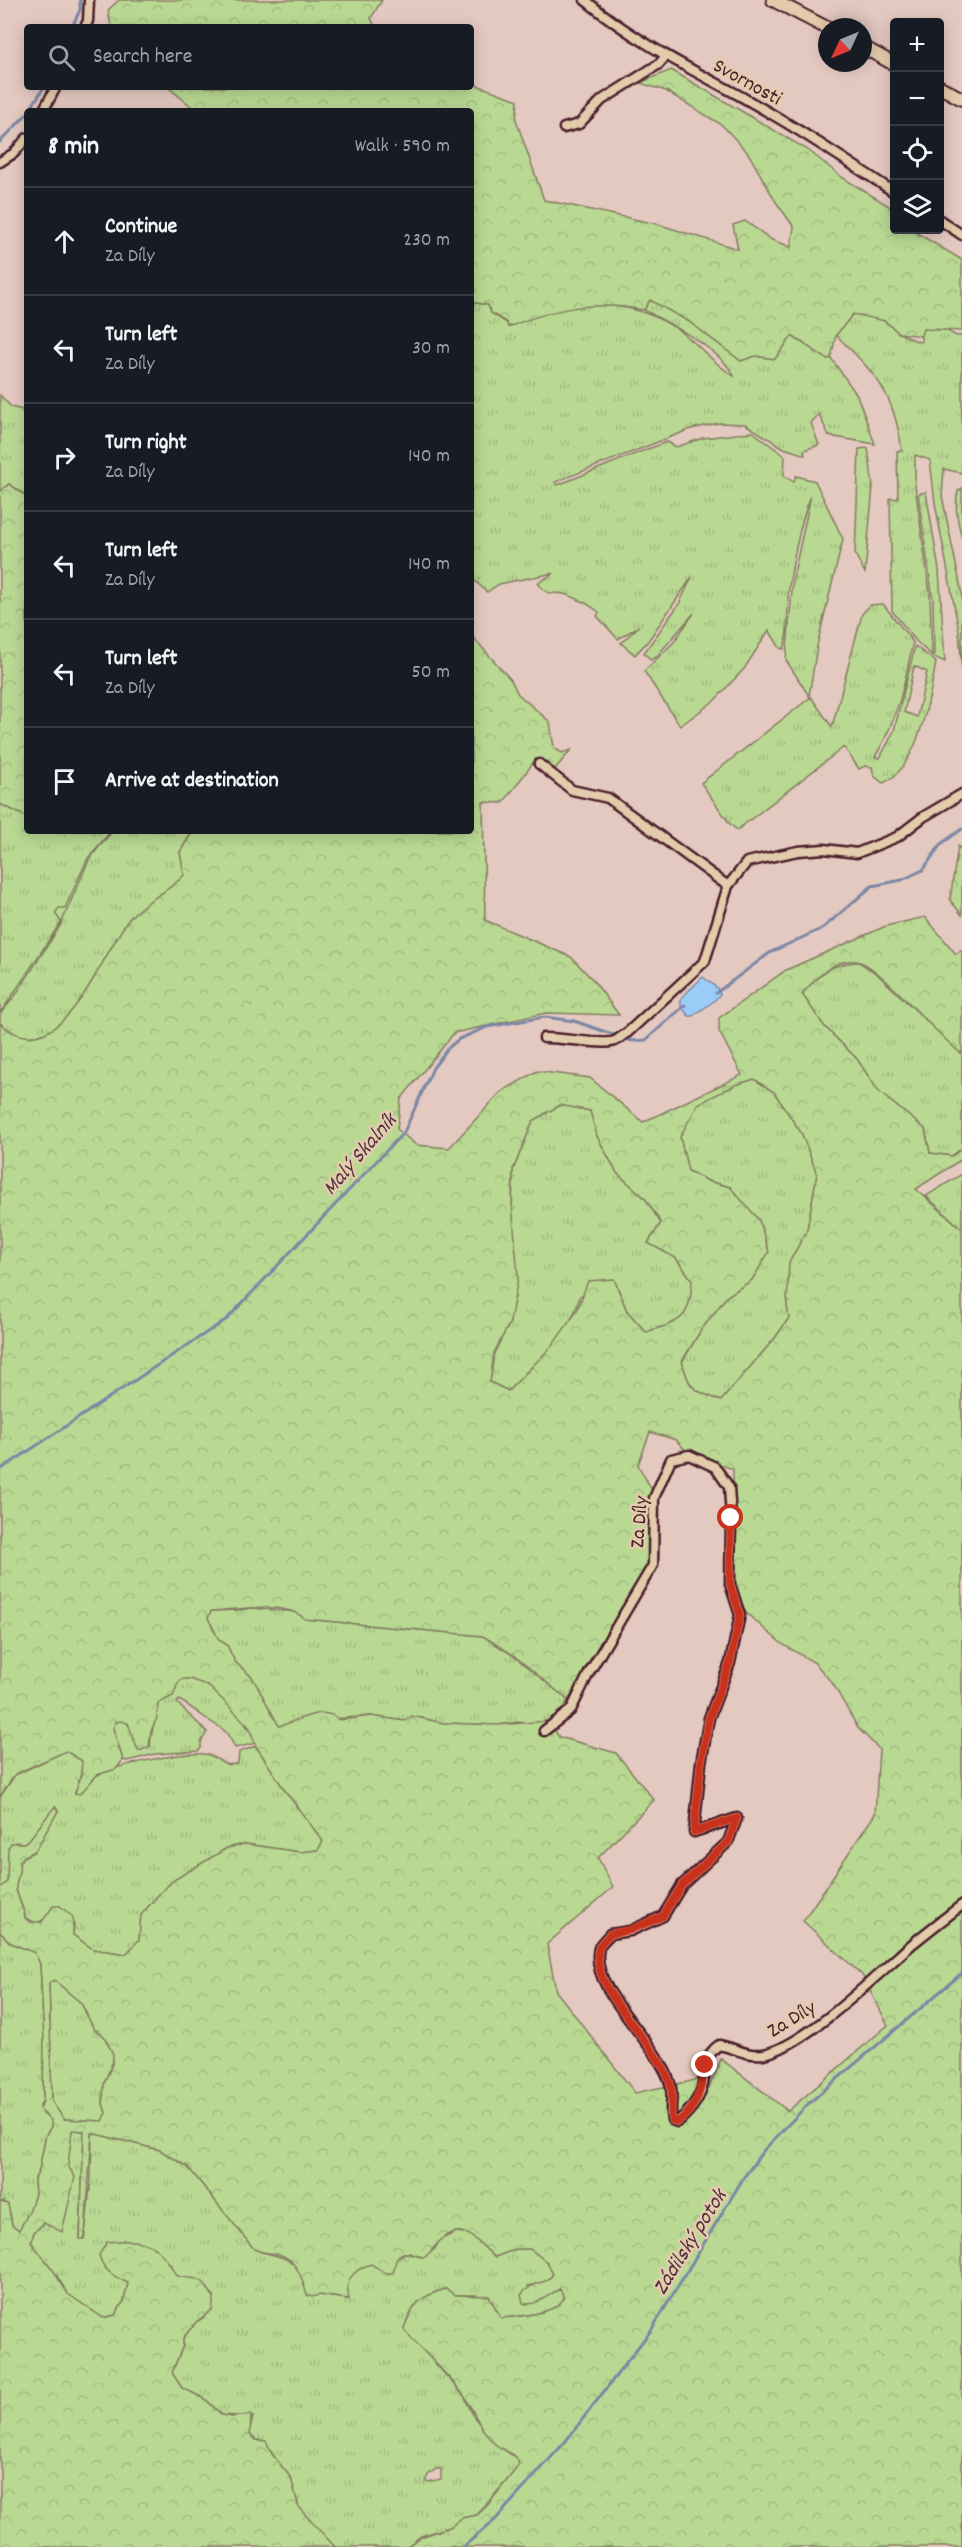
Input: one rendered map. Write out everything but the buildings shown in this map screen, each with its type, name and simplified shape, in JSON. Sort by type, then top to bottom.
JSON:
[{"type":"street","points":[[86,24],[89,0]]},
{"type":"street","name":"Svornosti","points":[[585,0],[615,24],[665,57],[751,102],[890,189]]},
{"type":"street","points":[[773,0],[818,23]]},
{"type":"street","points":[[872,52],[890,62]]},
{"type":"street","points":[[564,128],[579,124],[602,100],[659,64],[665,57]]},
{"type":"street","points":[[45,108],[54,90]]},
{"type":"street","points":[[944,90],[962,99]]},
{"type":"street","points":[[0,162],[14,153],[24,141]]},
{"type":"street","points":[[944,223],[962,235]]},
{"type":"street","points":[[539,764],[572,790],[608,798],[728,886]]},
{"type":"street","points":[[544,1038],[563,1037],[606,1042],[615,1041],[627,1033],[705,961],[728,886],[747,862],[758,858],[824,849],[857,853],[897,837],[923,817],[962,794]]},
{"type":"street","name":"Za Díly","points":[[544,1731],[571,1710],[589,1673],[653,1565],[654,1498],[671,1460],[689,1455],[715,1467],[729,1486],[730,1584],[740,1615],[730,1663],[709,1718],[701,1763],[694,1832],[737,1818],[728,1842],[682,1885],[663,1916],[630,1930],[610,1934],[599,1947],[599,1972],[607,1990],[648,2042],[670,2083],[672,2120],[677,2122],[693,2106],[702,2087],[705,2065],[711,2050],[719,2045],[746,2054],[765,2054],[792,2042],[833,2013],[962,1905]]},
{"type":"green space","points":[[119,0],[382,0],[371,18],[374,24],[110,24],[108,10]]},
{"type":"green space","points":[[671,70],[808,150],[843,178],[890,207],[890,234],[919,234],[962,260],[962,331],[923,329],[921,336],[899,333],[885,321],[853,314],[836,335],[831,358],[827,359],[792,336],[775,359],[755,356],[741,361],[688,321],[650,300],[644,310],[608,306],[574,308],[542,315],[508,327],[507,323],[491,313],[488,305],[474,303],[474,108],[193,108],[172,90],[474,90],[474,84],[518,100],[516,120],[544,200],[657,224],[738,249],[733,225],[745,221],[772,240],[791,247],[794,227],[776,202],[748,153],[722,125],[666,91],[640,83]]},
{"type":"green space","points":[[650,300],[688,321],[741,361],[755,356],[775,359],[792,336],[827,359],[831,358],[857,395],[875,444],[829,436],[819,414],[811,423],[819,445],[804,450],[805,455],[784,448],[745,424],[719,423],[691,429],[555,482],[557,485],[668,442],[676,447],[703,438],[753,432],[785,456],[784,476],[794,482],[796,476],[815,481],[843,539],[818,641],[809,696],[786,660],[793,578],[811,495],[791,573],[784,649],[780,648],[769,630],[744,669],[714,701],[680,726],[644,671],[673,643],[694,613],[656,657],[651,660],[644,653],[679,604],[692,577],[648,641],[635,655],[621,643],[639,626],[618,639],[597,616],[599,612],[592,607],[568,595],[549,593],[542,588],[538,583],[554,573],[499,584],[487,592],[474,580],[474,303],[488,305],[491,313],[507,323],[508,327],[531,318],[575,307],[598,305],[641,312],[663,321],[684,334],[734,376],[718,356],[707,347],[680,330],[644,310]]},
{"type":"green space","points":[[853,314],[869,315],[885,321],[899,333],[919,342],[922,341],[919,333],[923,329],[946,330],[956,336],[962,336],[962,473],[944,469],[942,496],[962,594],[962,672],[959,631],[935,503],[930,460],[915,455],[915,486],[930,594],[932,656],[917,642],[892,611],[890,498],[898,499],[897,451],[902,451],[894,414],[881,386],[873,374],[836,335]]},
{"type":"green space","points":[[0,395],[11,407],[24,410],[24,494],[9,484],[0,491]]},
{"type":"green space","points":[[868,448],[873,486],[865,573],[855,554],[859,449]]},
{"type":"green space","points":[[9,484],[24,495],[24,816],[0,804],[0,492]]},
{"type":"green space","points":[[962,488],[962,539],[956,503],[958,491]]},
{"type":"green space","points":[[926,492],[939,570],[945,662],[934,657],[933,600],[918,494]]},
{"type":"green space","points":[[883,604],[913,642],[899,702],[875,757],[880,758],[894,731],[915,646],[936,662],[926,712],[914,748],[895,775],[883,783],[874,776],[872,767],[865,766],[859,769],[844,747],[737,830],[730,824],[701,783],[811,697],[832,727],[862,614],[870,605]],"holes":[[[914,666],[927,672],[917,717],[904,712]]]},
{"type":"green space","points":[[474,638],[511,680],[518,694],[550,722],[554,748],[562,753],[571,750],[555,769],[536,759],[503,803],[483,802],[485,920],[571,957],[593,980],[619,1015],[546,1013],[454,1033],[401,1099],[397,1129],[416,1145],[449,1148],[501,1092],[537,1071],[590,1078],[643,1122],[742,1075],[719,1031],[719,1018],[786,970],[886,926],[925,917],[956,954],[962,950],[962,1054],[882,977],[860,962],[851,961],[835,965],[820,975],[802,994],[824,1026],[857,1059],[879,1092],[925,1129],[930,1153],[952,1156],[962,1148],[962,1159],[916,1189],[962,1229],[962,2547],[406,2547],[421,2537],[450,2527],[462,2518],[477,2515],[487,2506],[519,2465],[512,2455],[498,2447],[489,2438],[462,2393],[405,2331],[408,2319],[424,2298],[446,2289],[455,2295],[489,2296],[501,2318],[546,2311],[561,2303],[564,2297],[560,2289],[528,2304],[523,2303],[521,2295],[530,2287],[550,2278],[553,2274],[547,2262],[530,2249],[516,2249],[495,2257],[471,2236],[457,2232],[442,2239],[425,2257],[403,2253],[397,2258],[393,2273],[385,2273],[371,2264],[359,2269],[349,2281],[349,2299],[319,2295],[312,2297],[307,2295],[301,2276],[294,2265],[284,2256],[254,2249],[188,2167],[160,2150],[92,2133],[85,2235],[84,2239],[80,2239],[84,2131],[72,2130],[68,2166],[75,2177],[62,2232],[44,2223],[34,2232],[31,2242],[68,2294],[103,2318],[115,2315],[124,2301],[128,2283],[110,2273],[103,2265],[99,2255],[107,2242],[142,2242],[163,2255],[176,2275],[203,2282],[214,2297],[212,2310],[196,2322],[183,2338],[183,2345],[172,2373],[182,2388],[205,2399],[222,2415],[231,2417],[251,2415],[250,2433],[256,2440],[266,2441],[272,2454],[291,2478],[299,2508],[335,2547],[0,2547],[0,2202],[8,2204],[12,2225],[19,2230],[29,2212],[35,2194],[34,2181],[39,2170],[46,2135],[51,2127],[51,2120],[40,2110],[43,2100],[44,2039],[40,1964],[35,1953],[11,1943],[0,1932],[0,1888],[7,1882],[8,1848],[11,1843],[24,1843],[29,1840],[55,1806],[58,1811],[35,1851],[23,1857],[19,1863],[16,1888],[25,1918],[30,1922],[42,1922],[53,1906],[60,1906],[73,1917],[73,1935],[93,1949],[126,1954],[139,1940],[141,1915],[160,1893],[174,1880],[227,1848],[245,1844],[300,1852],[318,1850],[323,1841],[286,1792],[256,1746],[249,1727],[208,1686],[190,1679],[182,1679],[173,1696],[158,1703],[157,1718],[151,1731],[149,1747],[139,1751],[128,1723],[115,1722],[113,1729],[123,1760],[116,1769],[97,1775],[80,1794],[75,1793],[81,1776],[82,1761],[66,1751],[15,1774],[0,1797],[0,1023],[22,1036],[42,1035],[60,1023],[77,1004],[130,918],[184,875],[180,852],[191,834],[474,834]],"holes":[[[754,1079],[774,1092],[802,1134],[817,1174],[807,1230],[789,1263],[787,1305],[789,1318],[775,1338],[721,1401],[698,1391],[690,1384],[682,1361],[701,1330],[727,1296],[752,1280],[769,1252],[759,1220],[730,1187],[708,1181],[688,1171],[680,1137],[698,1104],[735,1085]],[[560,1105],[590,1111],[597,1136],[617,1173],[645,1198],[661,1223],[648,1243],[676,1258],[692,1280],[691,1293],[682,1317],[668,1325],[646,1332],[627,1311],[614,1279],[588,1281],[577,1311],[552,1346],[508,1391],[490,1382],[494,1353],[510,1322],[518,1278],[512,1203],[513,1170],[533,1121]],[[650,1432],[676,1440],[687,1452],[733,1469],[734,1580],[745,1612],[782,1644],[815,1663],[833,1684],[858,1728],[879,1749],[875,1814],[803,1921],[862,1975],[888,2025],[788,2111],[721,2059],[709,2088],[700,2079],[635,2093],[556,1991],[547,1944],[613,1887],[598,1858],[654,1800],[616,1753],[559,1737],[548,1721],[497,1725],[443,1723],[412,1716],[405,1721],[371,1716],[339,1720],[325,1713],[310,1715],[279,1726],[252,1677],[235,1662],[227,1645],[219,1640],[208,1618],[211,1611],[273,1608],[296,1613],[305,1619],[483,1636],[512,1654],[568,1700],[650,1562],[653,1492],[638,1465]],[[54,1980],[81,2003],[94,2029],[104,2036],[113,2054],[113,2061],[104,2084],[103,2103],[106,2113],[102,2121],[64,2119],[52,2102],[49,1983]]]},
{"type":"green space","points":[[0,804],[24,816],[24,834],[109,834],[104,841],[110,834],[191,834],[180,852],[185,875],[130,918],[77,1004],[60,1023],[42,1035],[22,1036],[0,1023],[0,1014],[9,1002],[0,1012]]},
{"type":"green space","points":[[109,834],[89,860],[60,926],[15,996],[0,1014],[61,922],[55,913],[59,908],[65,908],[88,858]]},
{"type":"green space","points":[[958,846],[962,851],[962,915],[950,900]]},
{"type":"green space","points":[[859,962],[876,973],[962,1054],[962,1148],[952,1156],[930,1153],[925,1129],[879,1093],[857,1059],[824,1026],[802,994],[827,970],[841,964]]},
{"type":"green space","points":[[754,1079],[774,1092],[802,1134],[817,1174],[807,1230],[789,1263],[787,1305],[789,1318],[775,1338],[721,1401],[704,1394],[690,1384],[682,1362],[701,1330],[727,1296],[752,1280],[731,1187],[708,1181],[688,1171],[680,1137],[697,1104],[735,1085]]},
{"type":"green space","points":[[560,1104],[590,1111],[597,1136],[617,1173],[645,1198],[661,1223],[648,1243],[676,1258],[692,1280],[691,1293],[682,1317],[668,1325],[646,1332],[627,1311],[614,1279],[580,1296],[569,1324],[551,1348],[508,1391],[490,1382],[494,1353],[510,1322],[513,1170],[533,1121]]},
{"type":"green space","points":[[962,1174],[962,1229],[926,1196]]},
{"type":"green space","points":[[252,1608],[297,1612],[305,1619],[483,1636],[511,1654],[568,1700],[560,1715],[548,1721],[529,1724],[518,1722],[497,1725],[443,1723],[422,1718],[405,1721],[371,1716],[293,1722],[279,1726],[252,1677],[235,1662],[227,1645],[219,1640],[208,1618],[211,1611]]},
{"type":"green space","points":[[182,1679],[204,1684],[216,1692],[236,1712],[256,1743],[235,1748],[222,1729],[179,1700],[177,1703],[207,1732],[201,1742],[201,1748],[198,1751],[155,1754],[123,1760],[112,1725],[125,1721],[131,1728],[137,1748],[150,1746],[158,1703],[173,1696]]},
{"type":"green space","points":[[256,1746],[286,1792],[323,1841],[318,1850],[300,1852],[245,1844],[227,1848],[174,1880],[160,1893],[141,1915],[139,1940],[126,1954],[93,1949],[73,1935],[74,1924],[45,1919],[37,1923],[25,1918],[16,1888],[19,1863],[23,1857],[35,1851],[58,1811],[55,1807],[29,1840],[24,1843],[15,1842],[7,1883],[0,1888],[0,1797],[15,1775],[66,1751],[82,1761],[81,1776],[75,1793],[94,1777],[133,1763],[166,1757],[204,1754],[224,1763],[233,1764],[238,1763],[239,1752]]},
{"type":"green space","points":[[0,1932],[11,1943],[36,1953],[40,1964],[44,2039],[43,2100],[40,2105],[43,2114],[52,2120],[34,2181],[35,2194],[29,2212],[19,2230],[12,2225],[10,2212],[4,2201],[0,2202]]},
{"type":"green space","points":[[54,1980],[81,2003],[94,2029],[104,2036],[113,2054],[113,2061],[104,2084],[103,2103],[106,2113],[102,2121],[63,2119],[52,2102],[49,1983]]},
{"type":"green space","points":[[71,2130],[84,2131],[80,2238],[85,2235],[91,2178],[92,2133],[160,2150],[188,2167],[254,2249],[279,2256],[293,2263],[302,2276],[305,2287],[319,2295],[348,2299],[346,2284],[353,2273],[361,2267],[373,2264],[385,2273],[400,2256],[407,2254],[420,2257],[434,2250],[440,2240],[456,2232],[471,2234],[495,2257],[516,2249],[530,2249],[547,2262],[553,2274],[548,2281],[528,2286],[538,2301],[560,2289],[565,2297],[555,2307],[537,2314],[501,2318],[494,2305],[477,2295],[454,2295],[446,2289],[419,2302],[411,2312],[404,2328],[464,2396],[474,2417],[495,2444],[518,2459],[519,2465],[477,2515],[462,2518],[450,2527],[421,2536],[406,2547],[335,2547],[299,2508],[291,2478],[272,2454],[266,2441],[256,2440],[249,2433],[253,2417],[222,2415],[205,2399],[182,2388],[172,2373],[183,2345],[183,2338],[196,2322],[203,2318],[214,2297],[198,2284],[179,2277],[170,2264],[158,2255],[123,2240],[112,2275],[128,2283],[124,2301],[115,2315],[103,2318],[68,2295],[53,2270],[31,2242],[34,2232],[44,2223],[62,2231]],"holes":[[[436,2469],[441,2469],[441,2479],[428,2482],[426,2480],[428,2475]]]},
{"type":"water","points":[[703,977],[717,988],[720,994],[708,1006],[693,1016],[689,1016],[681,1006],[681,998]]},
{"type":"waterway","points":[[73,24],[80,10],[80,0]]},
{"type":"waterway","points":[[31,108],[42,90]]},
{"type":"waterway","points":[[0,142],[24,117]]},
{"type":"waterway","name":"Malý Skalník","points":[[716,993],[771,952],[823,928],[872,886],[902,880],[923,870],[941,844],[962,829]]},
{"type":"waterway","name":"Malý Skalník","points":[[0,1470],[227,1319],[404,1132],[433,1068],[448,1048],[459,1039],[487,1027],[545,1017],[574,1021],[632,1041],[646,1040],[685,1005]]},
{"type":"waterway","name":"Zádilský potok","points":[[463,2547],[496,2519],[565,2442],[652,2329],[744,2177],[763,2151],[809,2103],[962,1973]]},
{"type":"route","points":[[705,2065],[702,2087],[693,2106],[677,2122],[672,2120],[670,2083],[648,2042],[607,1990],[599,1972],[599,1947],[610,1934],[630,1930],[663,1916],[682,1885],[728,1842],[737,1818],[694,1832],[701,1763],[709,1718],[730,1663],[740,1615],[730,1584],[731,1518]]}]
